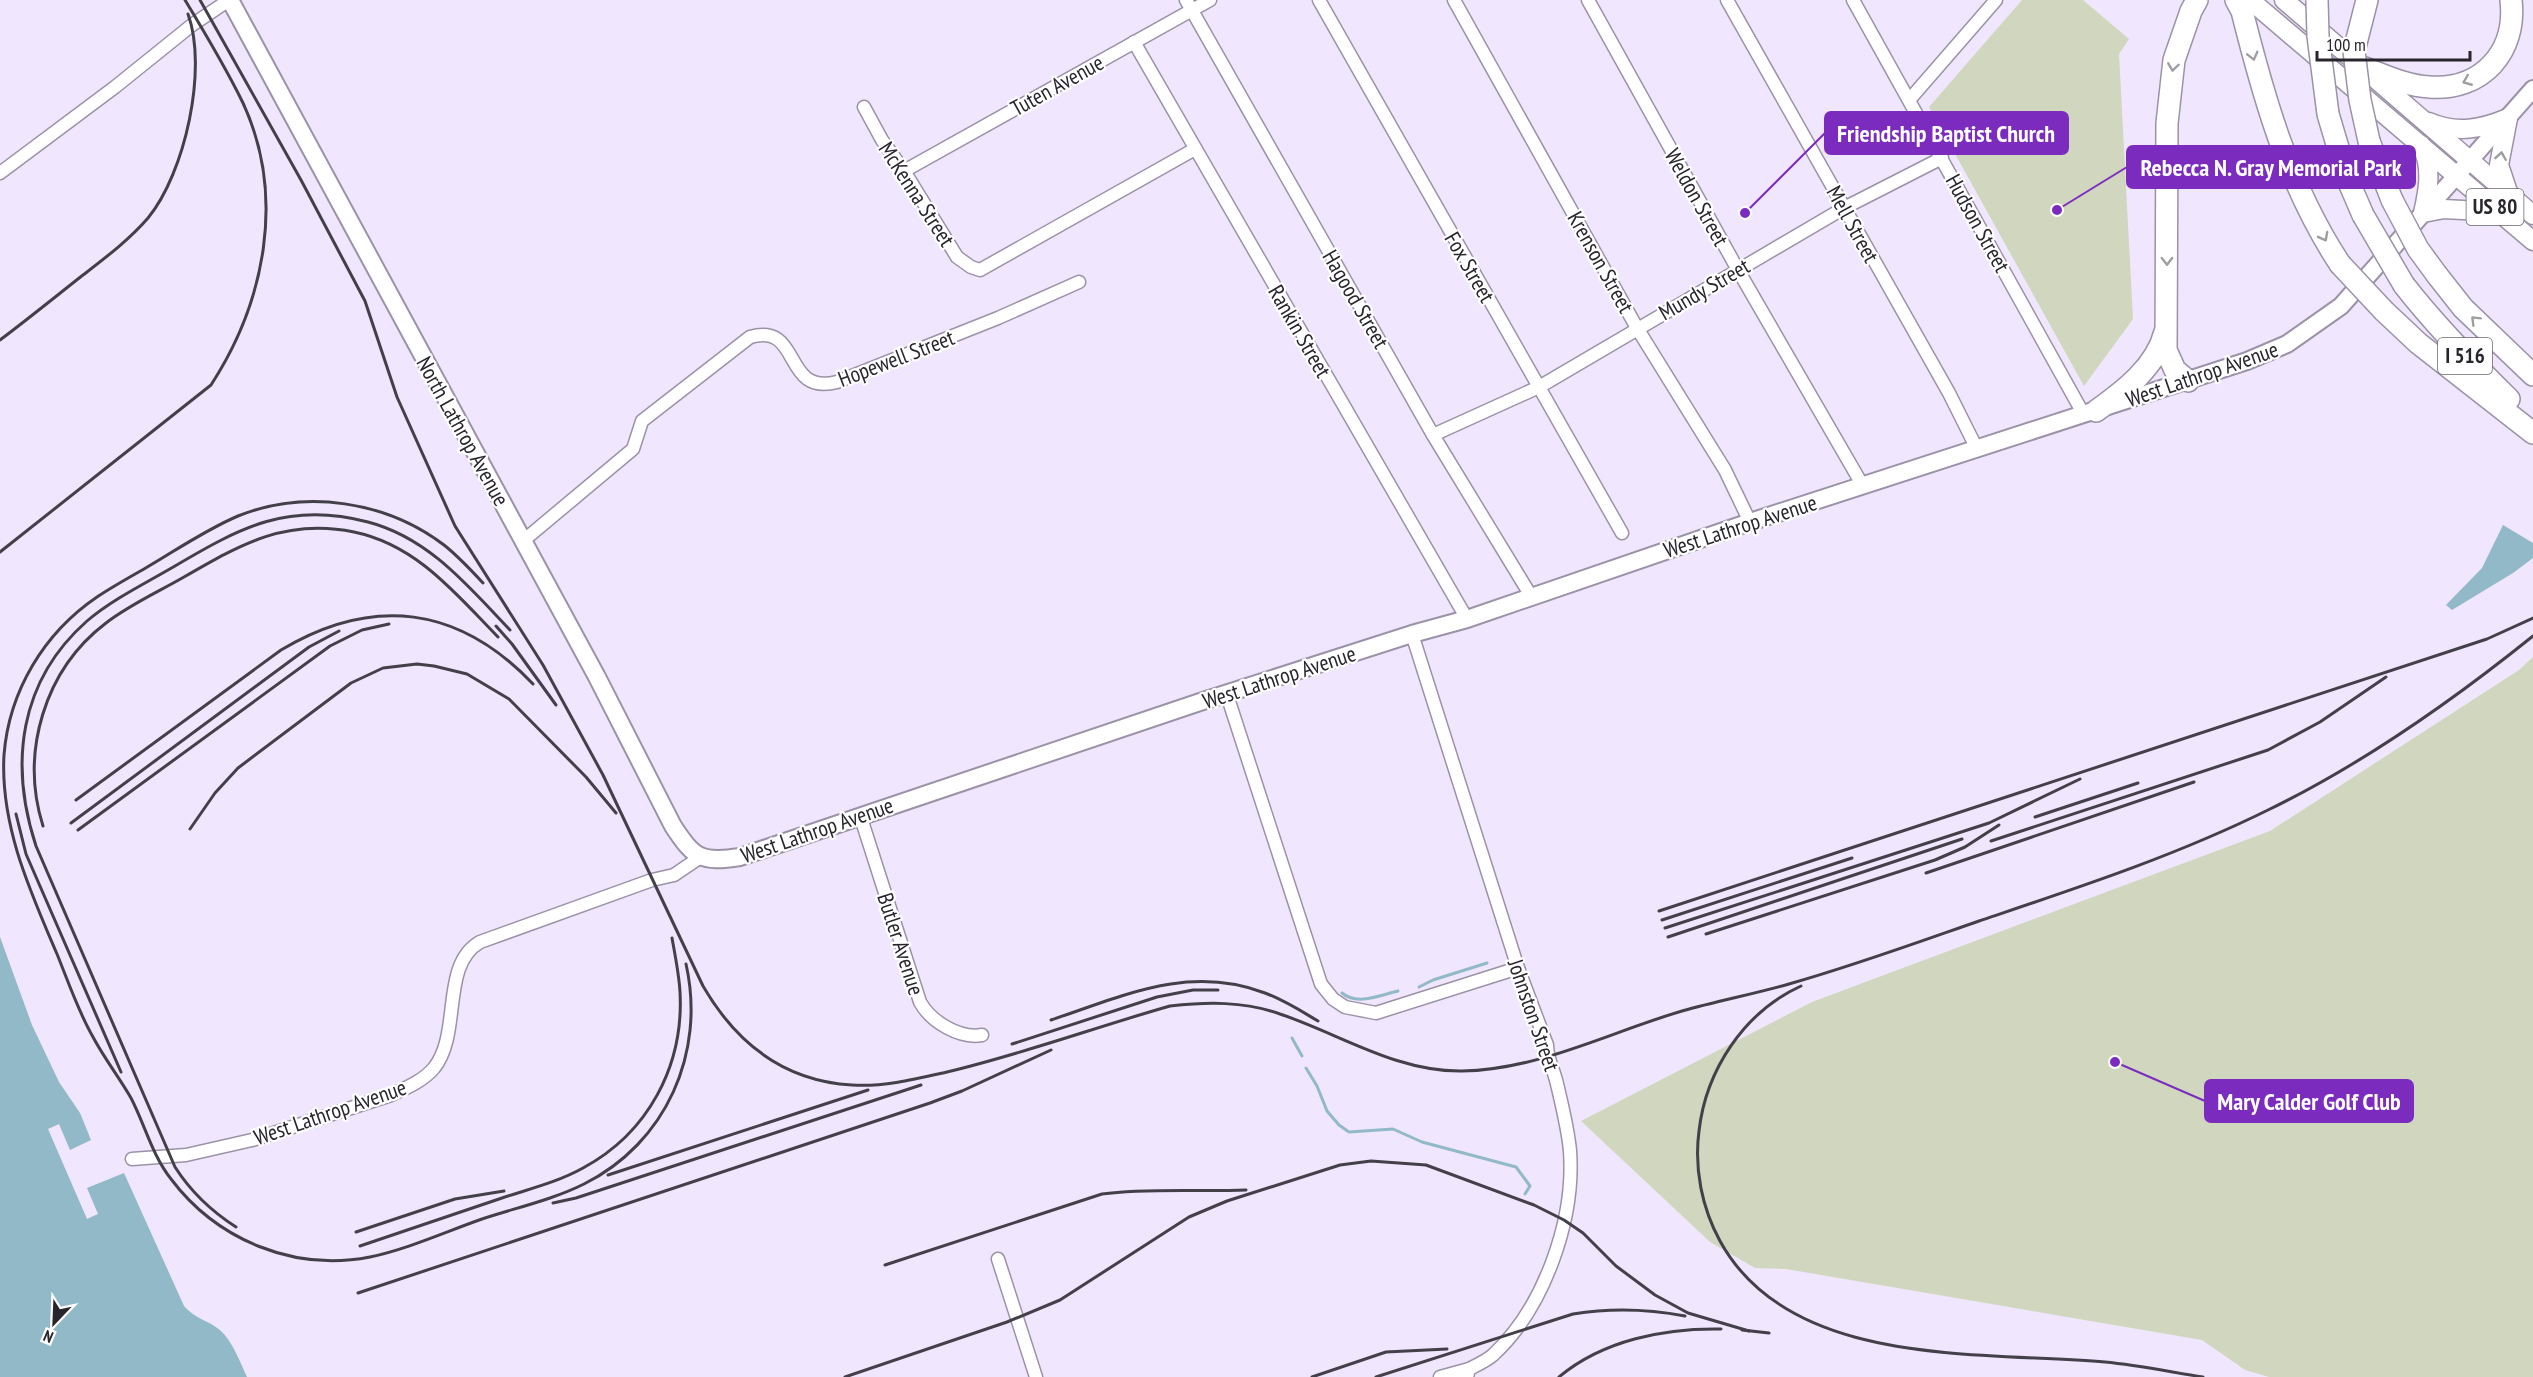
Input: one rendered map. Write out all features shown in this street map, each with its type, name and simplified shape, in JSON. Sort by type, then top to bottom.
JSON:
[{"type":"highway","points":[[2236,0],[2242,10],[2260,83],[2278,137],[2305,202],[2340,264],[2418,343],[2533,433]]},
{"type":"highway","name":"I 516","points":[[2318,0],[2318,36],[2328,114],[2347,178],[2363,215],[2404,285],[2431,319],[2464,356],[2533,422]]},
{"type":"highway","points":[[2350,0],[2358,59],[2398,81],[2430,87],[2446,87],[2473,79],[2488,70],[2499,57],[2508,40],[2512,21],[2511,0]]},
{"type":"highway","points":[[2354,27],[2367,0]]},
{"type":"highway","points":[[2188,381],[2170,361],[2166,350],[2168,310],[2167,123],[2174,60],[2194,6]]},
{"type":"highway","name":"I 516","points":[[2358,59],[2360,100],[2369,141],[2392,200],[2418,249],[2463,308],[2533,375]]},
{"type":"highway","points":[[2090,413],[2144,371],[2162,342],[2166,329]]},
{"type":"main road","points":[[2250,0],[2456,175]]},
{"type":"main road","points":[[2284,0],[2358,59],[2423,120],[2508,194]]},
{"type":"main road","points":[[2423,120],[2447,128],[2464,130],[2492,125],[2508,118]]},
{"type":"main road","points":[[2508,118],[2499,165],[2508,194]]},
{"type":"main road","points":[[2421,143],[2429,176],[2423,213],[2444,209],[2500,212]]},
{"type":"main road","name":"US 80","points":[[2456,175],[2533,241]]},
{"type":"main road","name":"US 80","points":[[2508,194],[2533,215]]},
{"type":"street","points":[[0,173],[115,87],[192,25],[230,0]]},
{"type":"street","name":"North Lathrop Avenue","points":[[230,0],[597,677],[673,826],[685,844],[699,858]]},
{"type":"street","name":"Tuten Avenue","points":[[904,171],[1134,42],[1189,5],[1210,0]]},
{"type":"street","name":"Fox Street","points":[[1319,0],[1622,533]]},
{"type":"street","name":"Krenson Street","points":[[1454,0],[1637,328],[1725,470],[1750,522]]},
{"type":"street","name":"Weldon Street","points":[[1588,0],[1738,270],[1863,486]]},
{"type":"street","name":"Mell Street","points":[[1727,0],[1948,393],[1977,449]]},
{"type":"street","name":"Hudson Street","points":[[1853,0],[2090,413]]},
{"type":"street","points":[[1910,99],[1996,0]]},
{"type":"street","name":"Hagood Street","points":[[1189,5],[1433,435],[1531,596]]},
{"type":"street","name":"Rankin Street","points":[[1134,42],[1467,619]]},
{"type":"street","name":"US 80","points":[[2456,175],[2533,89]]},
{"type":"street","name":"McKenna Street","points":[[864,107],[882,140],[957,257],[971,267],[980,270],[1195,148]]},
{"type":"street","name":"Mundy Street","points":[[1433,435],[1539,387],[1844,208],[1942,158]]},
{"type":"street","name":"West Lathrop Avenue","points":[[132,1159],[186,1155],[252,1140],[391,1095],[408,1087],[433,1069],[442,1056],[458,974],[464,956],[470,948],[480,942],[652,879],[674,875],[699,858],[716,861],[740,857],[860,815],[1412,634],[1467,619],[1750,522],[2247,361],[2287,344],[2315,326],[2357,289],[2456,175]]},
{"type":"street","name":"Hopewell Street","points":[[523,541],[633,449],[642,421],[750,337],[762,333],[779,339],[803,374],[812,383],[823,386],[998,318],[1078,282]]},
{"type":"street","name":"Johnston Street","points":[[1412,634],[1518,968],[1547,1045],[1547,1056],[1557,1082],[1570,1151],[1564,1220],[1540,1289],[1513,1332],[1492,1356],[1468,1373],[1440,1377]]},
{"type":"street","points":[[1227,695],[1322,984],[1333,999],[1345,1007],[1376,1013],[1518,968]]},
{"type":"street","name":"Butler Avenue","points":[[860,815],[920,1002],[933,1019],[966,1035],[982,1035]]},
{"type":"street","points":[[998,1259],[1036,1377]]},
{"type":"green space","points":[[2022,0],[2083,0],[2129,39],[2119,54],[2133,319],[2084,386],[1929,107]]},
{"type":"green space","points":[[2533,657],[2533,1377],[2269,1377],[2245,1370],[2202,1340],[1786,1269],[1755,1268],[1710,1242],[1581,1121],[1812,1002],[2270,831],[2519,670]]},
{"type":"water","points":[[2503,525],[2533,543],[2533,558],[2513,573],[2452,610],[2446,605],[2482,568]]},
{"type":"water","points":[[0,937],[32,1025],[59,1082],[80,1113],[91,1140],[70,1150],[59,1124],[48,1129],[87,1219],[98,1214],[87,1188],[124,1173],[184,1306],[225,1335],[236,1352],[247,1377],[0,1377]]},
{"type":"waterway","points":[[1419,987],[1433,980],[1487,963]]},
{"type":"waterway","points":[[1342,993],[1348,997],[1362,999],[1398,991]]},
{"type":"waterway","points":[[1292,1038],[1302,1056]]},
{"type":"waterway","points":[[1306,1068],[1317,1086],[1327,1111],[1339,1125],[1349,1132],[1393,1129],[1422,1142],[1516,1167],[1530,1186],[1525,1194]]},
{"type":"railway","points":[[0,552],[211,385],[230,353],[245,319],[256,284],[263,248],[266,211],[264,175],[256,138],[243,103],[185,0]]},
{"type":"railway","points":[[200,0],[301,180],[365,301],[397,397],[455,526],[543,665],[603,775],[703,986],[731,1025],[764,1055],[784,1067],[827,1082],[852,1085],[900,1082],[1004,1057],[1170,1006],[1212,1003],[1266,1010],[1302,1022],[1391,1059],[1438,1070],[1490,1069],[1546,1057],[1682,1011],[1789,984],[1861,962],[2089,884],[2233,827],[2303,792],[2372,752],[2470,685],[2533,636]]},
{"type":"railway","points":[[0,340],[125,241],[148,218],[161,199],[173,175],[182,148],[194,91],[194,37],[188,14]]},
{"type":"railway","points":[[483,583],[444,545],[397,518],[371,509],[345,504],[291,503],[238,516],[97,597],[61,628],[32,666],[13,708],[4,755],[4,781],[12,832],[27,882],[78,1006],[102,1052],[131,1098],[164,1170],[190,1200],[211,1219],[234,1234],[286,1255],[313,1260],[370,1257],[398,1250],[482,1219],[572,1190],[613,1166],[637,1145],[658,1120],[673,1092],[684,1062],[690,1030],[691,997],[686,964]]},
{"type":"railway","points":[[236,1227],[202,1200],[175,1167],[36,846],[23,785],[22,755],[26,725],[34,697],[47,670],[64,645],[87,621],[108,606],[199,552],[244,529],[290,516],[340,516],[390,529],[410,539],[463,581],[510,630]]},
{"type":"railway","points":[[43,826],[34,770],[36,742],[53,689],[67,664],[85,642],[115,616],[245,545],[285,531],[307,528],[354,532],[377,538],[397,548],[434,573],[498,637]]},
{"type":"railway","points":[[76,800],[281,650],[315,632],[349,621],[382,616],[414,617],[445,624],[475,638],[505,658],[533,684]]},
{"type":"railway","points":[[1659,911],[2487,639],[2533,618]]},
{"type":"railway","points":[[78,830],[330,646],[362,630],[389,624]]},
{"type":"railway","points":[[496,626],[512,644],[556,705]]},
{"type":"railway","points":[[71,823],[309,647],[339,631]]},
{"type":"railway","points":[[190,829],[215,793],[238,768],[351,683],[383,668],[417,664],[467,674],[509,699],[586,777],[616,813]]},
{"type":"railway","points":[[1991,841],[2268,750],[2320,722],[2386,677]]},
{"type":"railway","points":[[1665,928],[1989,823],[2080,779]]},
{"type":"railway","points":[[1926,873],[2194,782]]},
{"type":"railway","points":[[2035,817],[2138,783]]},
{"type":"railway","points":[[16,814],[26,854],[121,1072]]},
{"type":"railway","points":[[1706,934],[1935,860],[1965,847],[1999,825]]},
{"type":"railway","points":[[1668,937],[1962,839]]},
{"type":"railway","points":[[1662,920],[1852,858]]},
{"type":"railway","points":[[360,1246],[564,1177],[606,1153],[626,1136],[657,1095],[676,1046],[680,1019],[680,992],[672,938]]},
{"type":"railway","points":[[1051,1020],[1130,993],[1183,982],[1210,982],[1237,985],[1265,993],[1286,1002],[1318,1021]]},
{"type":"railway","points":[[1801,986],[1762,1011],[1731,1045],[1710,1086],[1699,1131],[1699,1174],[1708,1215],[1720,1241],[1752,1282],[1792,1312],[1840,1333],[1892,1345],[1947,1353],[2105,1362],[2203,1377]]},
{"type":"railway","points":[[1012,1044],[1157,997],[1193,990],[1218,990]]},
{"type":"railway","points":[[358,1293],[930,1103],[962,1091],[1051,1050]]},
{"type":"railway","points":[[553,1203],[576,1198],[921,1085]]},
{"type":"railway","points":[[608,1175],[868,1090]]},
{"type":"railway","points":[[845,1377],[1007,1322],[1060,1300],[1189,1217],[1227,1201],[1340,1165],[1371,1161],[1426,1165],[1534,1205],[1564,1220],[1583,1233],[1616,1266],[1655,1295],[1688,1313],[1749,1331]]},
{"type":"railway","points":[[885,1265],[1102,1194],[1246,1190]]},
{"type":"railway","points":[[356,1232],[455,1199],[504,1191]]},
{"type":"railway","points":[[1376,1377],[1573,1314],[1629,1310],[1685,1316]]},
{"type":"railway","points":[[1559,1377],[1576,1364],[1615,1345],[1657,1334],[1721,1329]]},
{"type":"railway","points":[[1742,1330],[1769,1333]]},
{"type":"railway","points":[[1312,1377],[1386,1352],[1447,1349]]},
{"type":"place","name":"Rebecca N. Gray Memorial Park","points":[[2057,210]]},
{"type":"place","name":"Friendship Baptist Church","points":[[1745,213]]},
{"type":"place","name":"Mary Calder Golf Club","points":[[2115,1062]]}]
